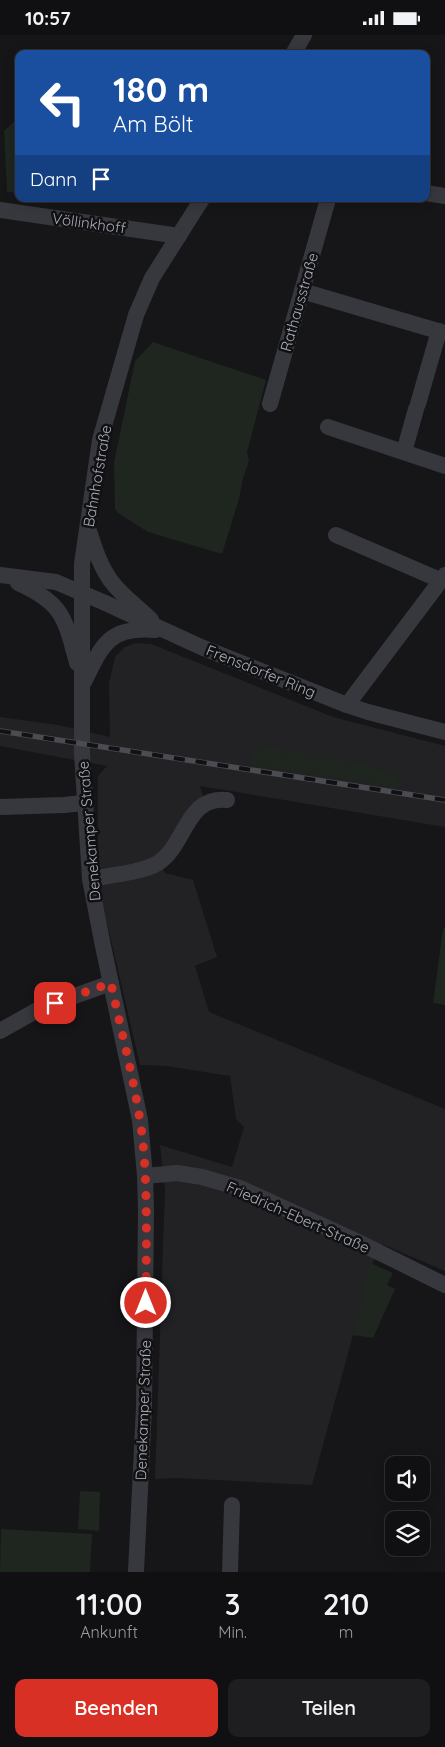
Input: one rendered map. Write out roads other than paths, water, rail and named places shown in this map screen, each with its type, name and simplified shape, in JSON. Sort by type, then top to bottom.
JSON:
[{"type":"street","points":[[295,50],[304,35]]},
{"type":"street","points":[[430,194],[445,196]]},
{"type":"street","name":"Bahnhofstraße","points":[[82,744],[82,564],[100,440],[136,315],[152,278],[200,202]]},
{"type":"street","name":"Rathausstraße","points":[[270,404],[327,202]]},
{"type":"street","name":"Völlinkhoff","points":[[0,210],[179,236]]},
{"type":"street","points":[[302,291],[442,332],[404,452]]},
{"type":"street","points":[[328,427],[445,466]]},
{"type":"street","points":[[87,527],[97,557],[112,581],[120,591],[164,631]]},
{"type":"street","points":[[336,535],[443,577],[347,705]]},
{"type":"street","points":[[1,575],[38,592],[56,608],[67,627],[82,687]]},
{"type":"street","name":"Frensdorfer Ring","points":[[1,575],[56,582],[164,631],[347,705],[445,732]]},
{"type":"street","points":[[82,687],[100,650],[113,637],[130,629],[164,631]]},
{"type":"street","name":"Denekamper Straße","points":[[82,744],[90,879],[140,1120],[145,1175],[144,1407],[136,1572]]},
{"type":"street","points":[[90,879],[141,869],[156,864],[175,846],[190,818],[199,807],[208,801],[227,800]]},
{"type":"street","points":[[0,807],[84,803]]},
{"type":"street","points":[[0,1031],[41,1008],[111,983]]},
{"type":"street","name":"Friedrich-Ebert-Straße","points":[[145,1175],[176,1173],[202,1177],[240,1188],[348,1237],[445,1285]]},
{"type":"street","points":[[230,1572],[232,1505]]},
{"type":"railway","points":[[0,731],[445,800]]}]
